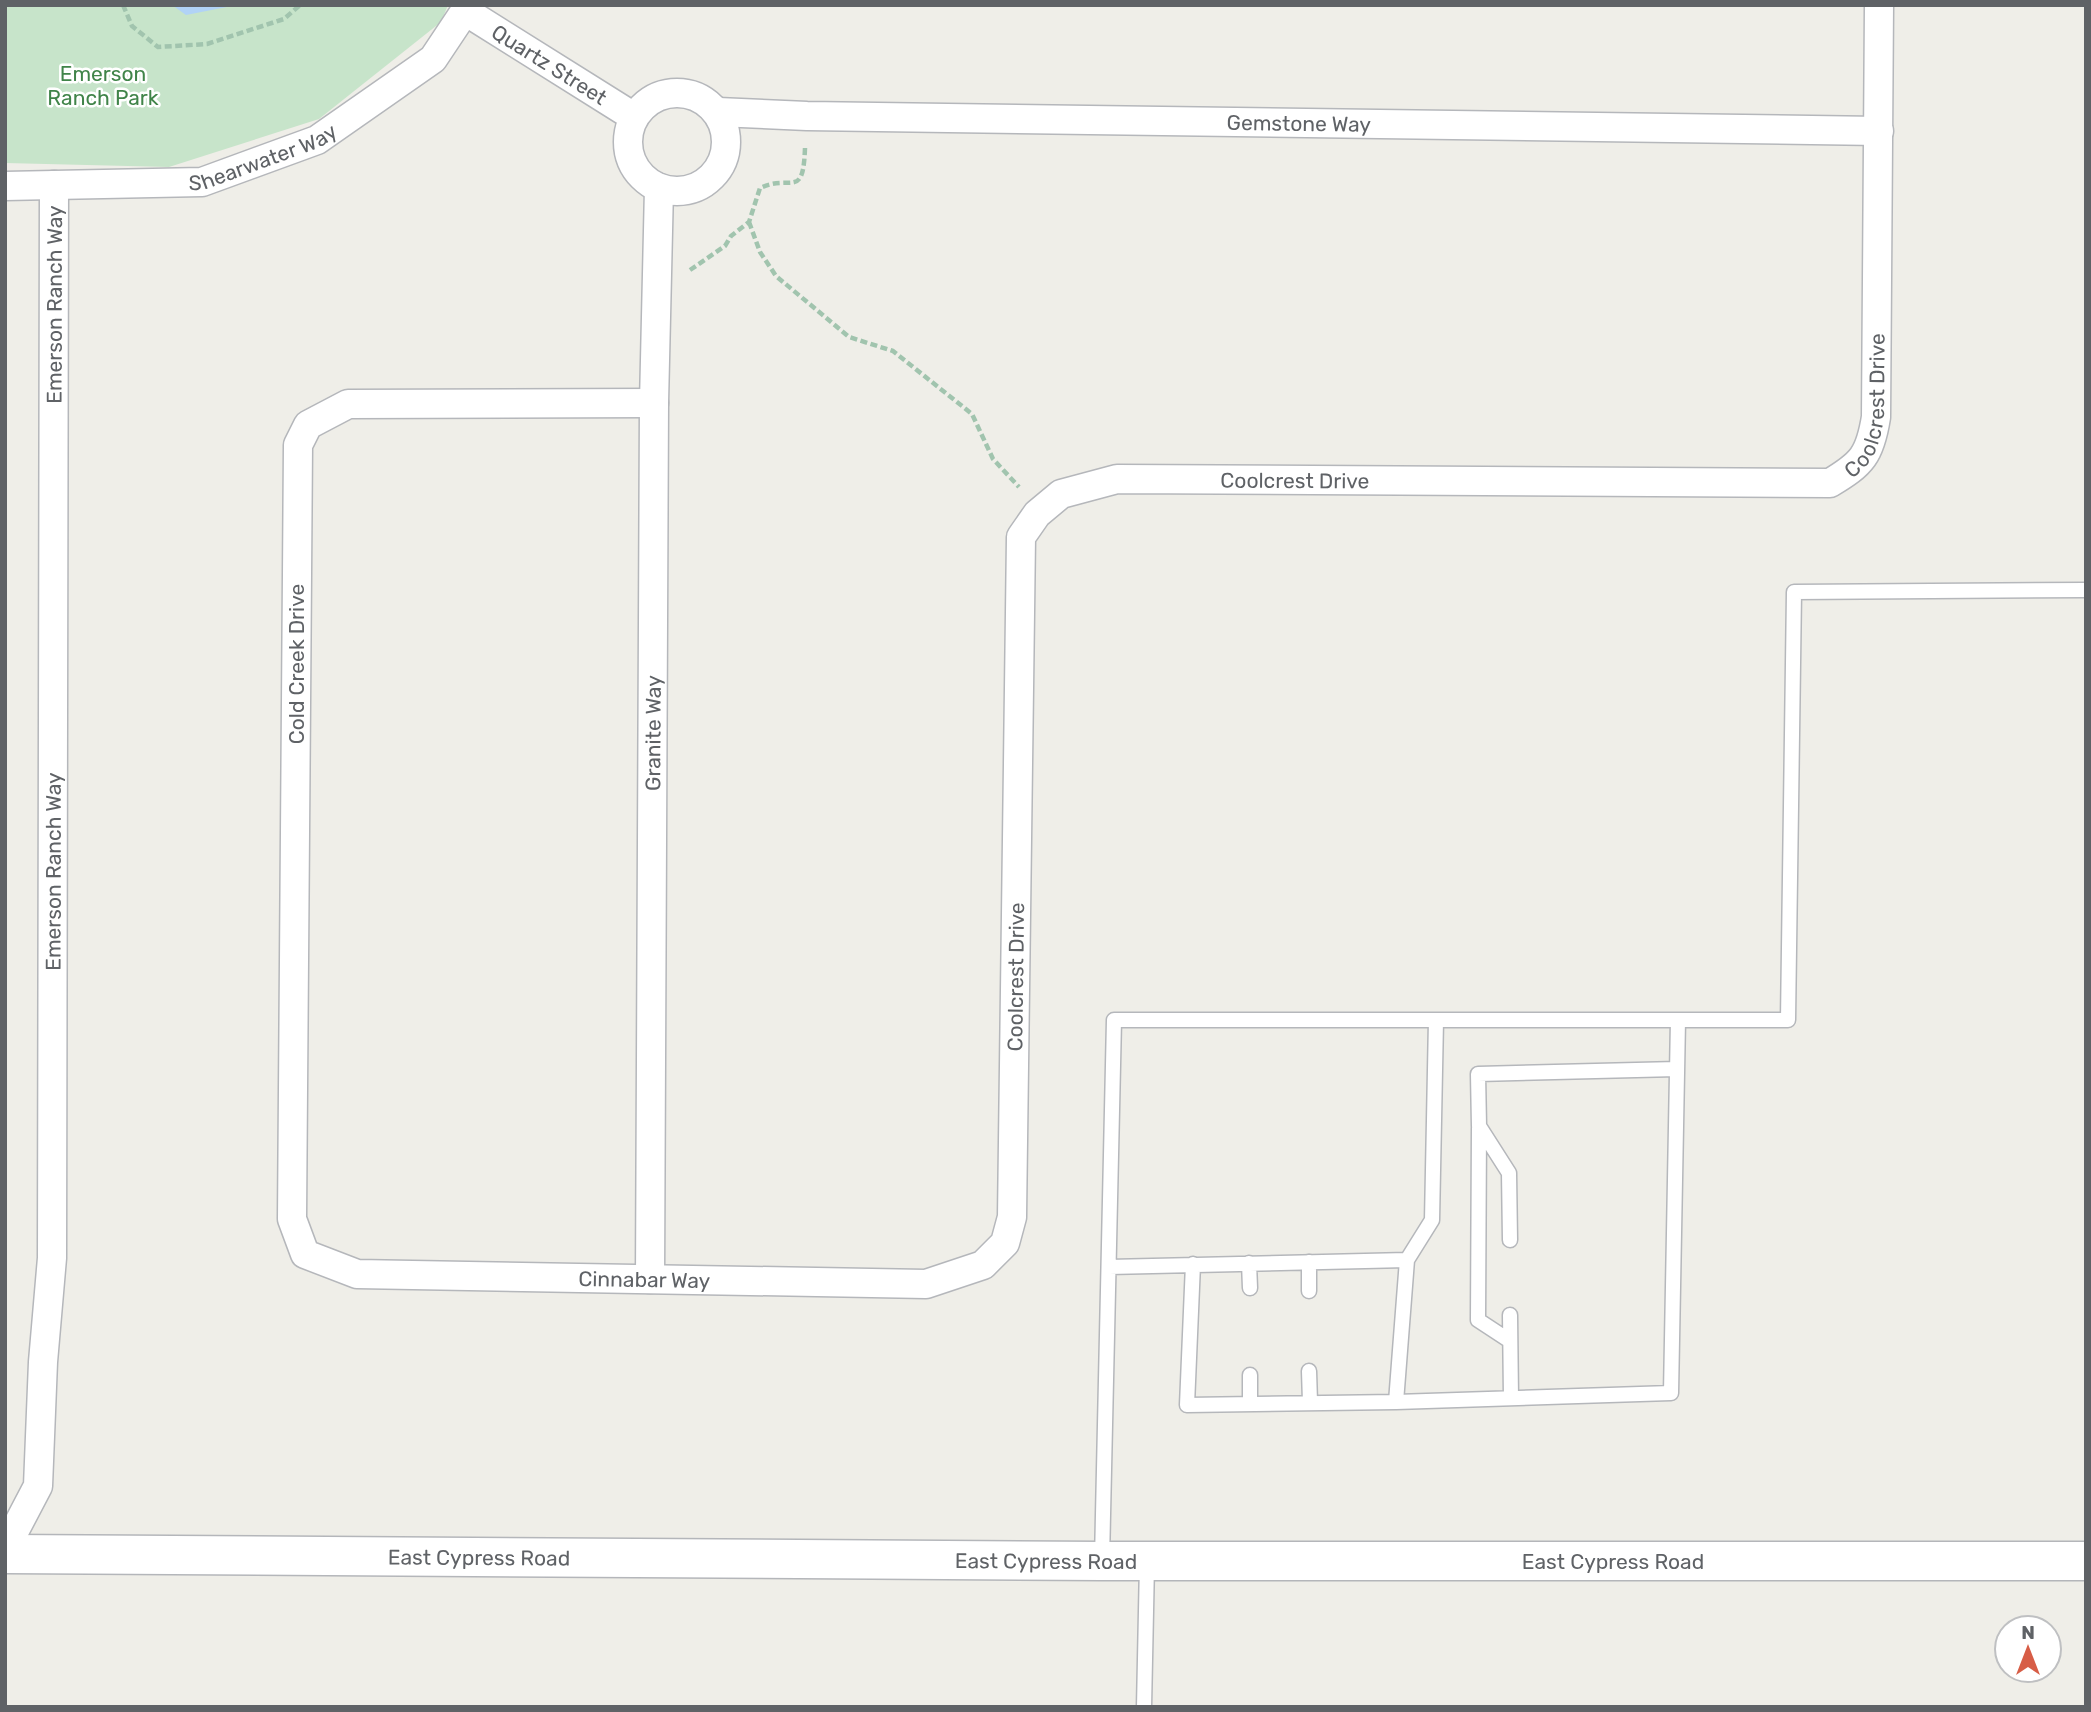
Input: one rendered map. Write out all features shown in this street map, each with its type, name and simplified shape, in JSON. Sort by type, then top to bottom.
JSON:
[{"type":"street","name":"Coolcrest Drive","points":[[983,1265],[1006,1242],[1012,1217],[1021,537],[1041,511],[1061,494],[1117,478],[1830,483],[1855,468],[1872,441],[1876,417],[1880,5]]},
{"type":"street","name":"Quartz Street","points":[[467,8],[634,117]]},
{"type":"street","name":"Shearwater Way","points":[[5,186],[202,182],[317,140],[433,59],[467,8]]},
{"type":"street","points":[[676,92],[699,98],[718,113],[727,142],[724,158],[717,171],[706,182],[692,189],[676,191],[659,188],[645,179],[634,166],[628,150],[628,133],[634,117],[645,104],[659,95],[676,92]]},
{"type":"street","name":"Gemstone Way","points":[[718,113],[1880,131]]},
{"type":"street","name":"Emerson Ranch Way","points":[[5,1552],[38,1486],[43,1363],[52,1258],[54,185]]},
{"type":"street","name":"Granite Way","points":[[650,1279],[654,403],[659,188]]},
{"type":"street","name":"Cold Creek Drive","points":[[305,1254],[292,1219],[298,445],[308,425],[348,404],[654,403]]},
{"type":"street","name":"Cinnabar Way","points":[[305,1254],[357,1274],[926,1284],[983,1265]]},
{"type":"street","name":"East Cypress Road","points":[[5,1552],[1102,1562],[2086,1561]]},
{"type":"lane","points":[[1102,1562],[1114,1020],[1788,1020],[1794,592],[2086,590]]},
{"type":"lane","points":[[1396,1402],[1407,1260],[1432,1220],[1436,1020]]},
{"type":"lane","points":[[1192,1264],[1187,1405],[1396,1402],[1671,1393],[1678,1020]]},
{"type":"lane","points":[[1510,1341],[1478,1320],[1478,1074],[1677,1069]]},
{"type":"lane","points":[[1479,1126],[1509,1173],[1510,1240]]},
{"type":"lane","points":[[1109,1267],[1407,1260]]},
{"type":"lane","points":[[1309,1262],[1309,1291]]},
{"type":"lane","points":[[1249,1263],[1250,1288]]},
{"type":"lane","points":[[1510,1315],[1511,1398]]},
{"type":"lane","points":[[1309,1371],[1310,1402]]},
{"type":"lane","points":[[1250,1375],[1250,1404]]},
{"type":"lane","points":[[1143,1707],[1147,1562]]},
{"type":"path","points":[[123,5],[132,26],[158,47],[207,44],[284,19],[300,5]]},
{"type":"path","points":[[690,270],[724,246],[731,236],[749,222],[760,188],[769,184],[788,184],[801,178],[804,171],[807,116]]},
{"type":"path","points":[[749,222],[760,252],[776,276],[849,337],[893,351],[972,414],[993,459],[1041,511]]},
{"type":"green space","name":"Emerson Ranch Park","points":[[5,5],[448,5],[441,22],[319,119],[169,167],[5,163]]},
{"type":"water","points":[[172,5],[237,5],[186,15]]}]
